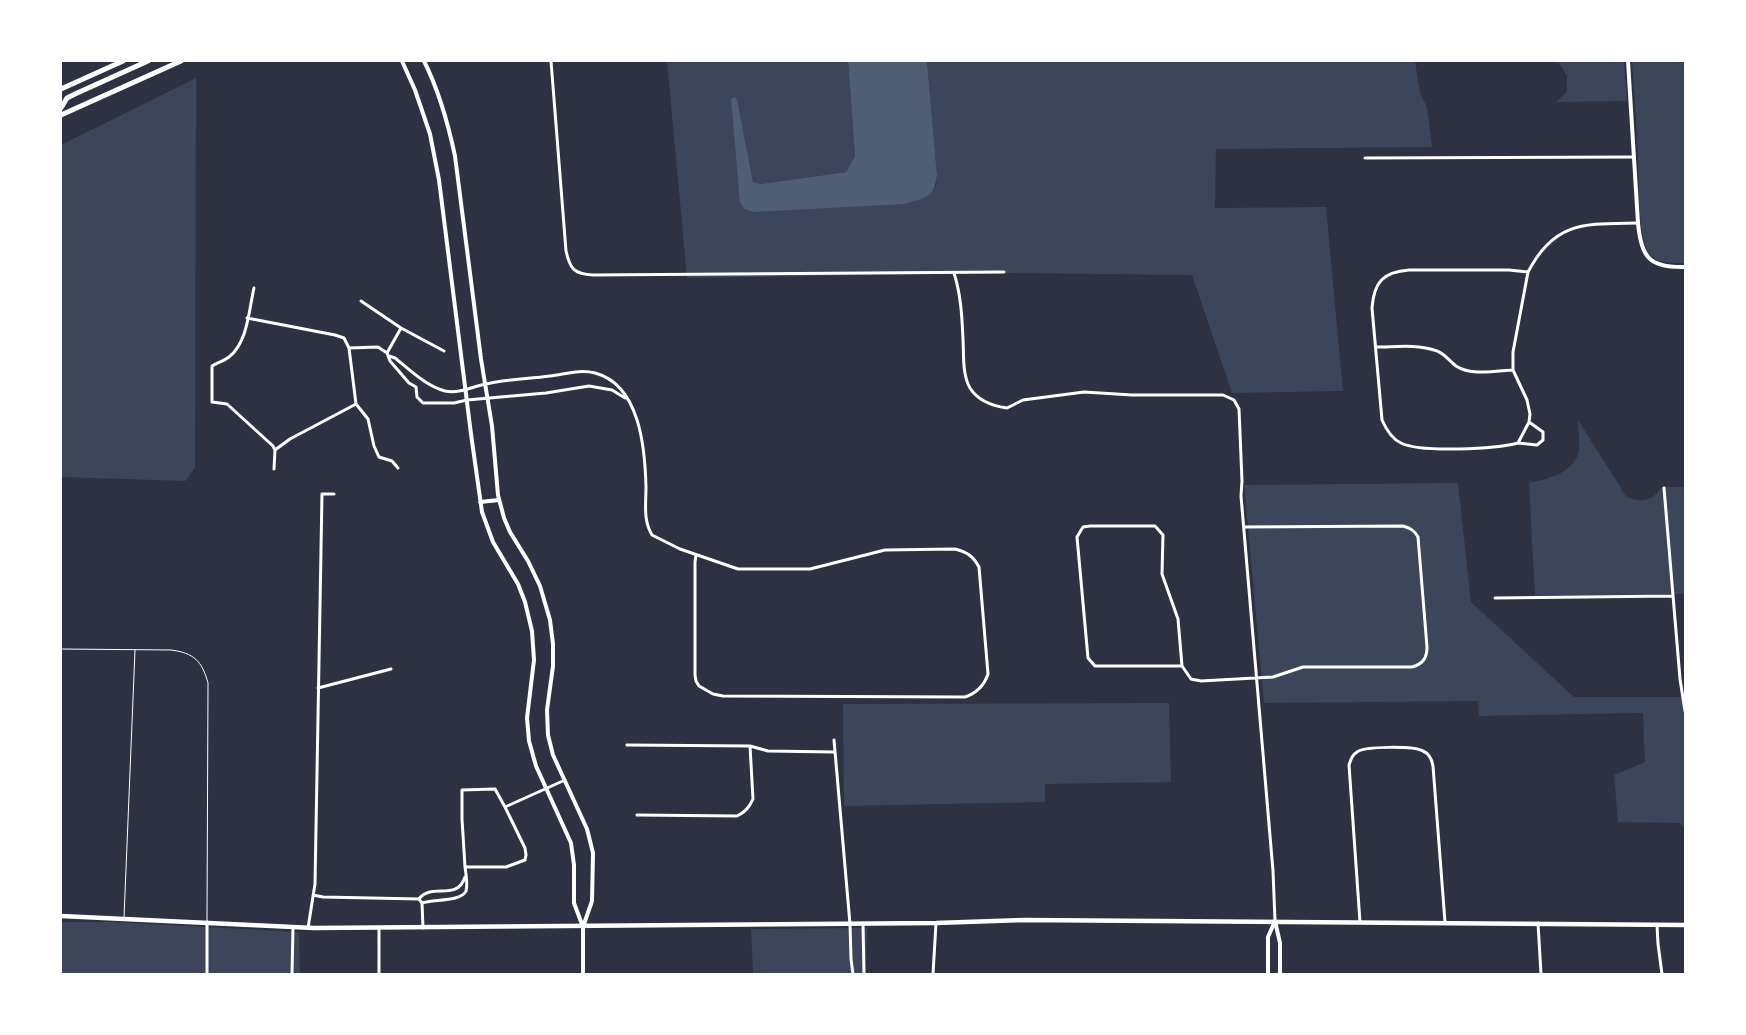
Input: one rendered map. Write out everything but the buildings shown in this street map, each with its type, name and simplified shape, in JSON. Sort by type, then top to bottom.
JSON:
[{"type":"main road","points":[[61,89],[123,61]]},
{"type":"main road","points":[[61,108],[67,98],[148,61]]},
{"type":"main road","points":[[61,115],[180,61]]},
{"type":"main road","points":[[61,916],[308,928],[863,924],[1024,920],[1685,925]]},
{"type":"street","points":[[402,61],[415,90],[430,134],[439,180],[480,502],[486,526],[493,542],[518,584],[525,602],[532,632],[534,660],[528,709],[529,733],[536,766],[571,843],[574,865],[574,903],[583,926],[584,974]]},
{"type":"street","points":[[424,61],[438,94],[455,156],[488,399],[499,500],[510,532],[528,561],[540,586],[550,620],[553,666],[547,710],[548,734],[554,755],[587,829],[593,853],[592,902],[583,926]]},
{"type":"street","points":[[551,61],[566,251],[568,260],[574,270],[583,275],[954,274],[1004,272]]},
{"type":"street","points":[[1628,61],[1638,223],[1641,244],[1648,258],[1657,264],[1665,267],[1685,267]]},
{"type":"street","points":[[1365,158],[1635,157]]},
{"type":"street","points":[[1518,443],[1529,422],[1527,400],[1513,370],[1514,344],[1528,272],[1544,247],[1563,232],[1586,224],[1638,223]]},
{"type":"street","points":[[1528,272],[1510,270],[1397,271],[1384,277],[1377,285],[1373,296],[1372,308],[1382,420],[1389,432],[1399,443],[1409,447],[1444,448],[1498,447],[1518,443],[1537,445],[1543,440],[1543,432],[1529,422]]},
{"type":"street","points":[[954,274],[961,304],[963,357],[966,379],[971,390],[978,398],[997,407],[1007,408],[1023,400],[1093,392],[1222,395],[1234,400],[1239,409],[1241,496],[1274,885],[1275,921],[1280,943],[1280,974]]},
{"type":"street","points":[[254,288],[244,337],[228,358],[218,361],[212,366],[212,402],[227,404],[272,446],[275,450],[274,469]]},
{"type":"street","points":[[361,301],[401,328],[444,351]]},
{"type":"street","points":[[247,318],[344,338],[349,348],[356,404],[368,419],[374,446],[379,457],[392,461],[398,468]]},
{"type":"street","points":[[401,328],[388,354],[390,361],[409,383],[416,387],[417,397],[423,403],[454,403],[589,386],[612,390],[625,397],[631,404]]},
{"type":"street","points":[[349,348],[378,347],[425,382],[446,391],[466,390],[485,384],[554,376],[571,372],[588,372],[603,376],[620,387],[631,404],[643,452],[646,487],[645,518],[652,535],[696,555],[738,569],[801,569],[828,565],[894,548],[955,548],[964,551],[976,561],[980,574],[988,674],[986,681],[973,695],[965,697],[754,697],[713,694],[699,686],[695,674],[696,555]]},
{"type":"street","points":[[1376,347],[1423,347],[1437,350],[1456,366],[1464,370],[1513,370]]},
{"type":"street","points":[[275,450],[356,404]]},
{"type":"street","points":[[1664,488],[1681,694],[1685,711]]},
{"type":"street","points":[[308,928],[315,884],[322,494],[334,494]]},
{"type":"street","points":[[480,502],[499,500]]},
{"type":"street","points":[[1182,666],[1095,666],[1088,658],[1077,537],[1083,527],[1155,526],[1163,535],[1162,574],[1178,619],[1182,666],[1191,680],[1257,678],[1280,675],[1302,666],[1412,666],[1420,665],[1425,659],[1427,647],[1418,537],[1416,532],[1402,526],[1244,527]]},
{"type":"street","points":[[1495,598],[1672,596]]},
{"type":"street","points":[[318,688],[391,669]]},
{"type":"street","points":[[834,740],[853,974]]},
{"type":"street","points":[[627,745],[750,746],[768,750],[834,752]]},
{"type":"street","points":[[636,815],[737,816],[744,812],[750,807],[754,790],[750,746]]},
{"type":"street","points":[[1360,922],[1349,765],[1351,757],[1357,751],[1365,748],[1399,748],[1424,751],[1431,757],[1434,766],[1445,922]]},
{"type":"street","points":[[505,807],[565,780]]},
{"type":"street","points":[[422,904],[430,900],[456,899],[466,892],[462,819],[462,790],[495,789],[524,848],[525,860],[506,867],[465,867]]},
{"type":"street","points":[[313,895],[323,897],[419,899],[427,893],[456,889],[463,882],[466,874]]},
{"type":"street","points":[[419,899],[422,904],[423,928]]},
{"type":"street","points":[[1268,974],[1268,937],[1275,921]]},
{"type":"street","points":[[206,974],[207,922]]},
{"type":"street","points":[[933,974],[936,923]]},
{"type":"street","points":[[1538,923],[1541,974]]},
{"type":"street","points":[[863,924],[864,974]]},
{"type":"street","points":[[1657,924],[1662,974]]},
{"type":"street","points":[[292,974],[293,927]]},
{"type":"street","points":[[379,974],[380,928]]},
{"type":"lane","points":[[61,649],[183,652],[195,658],[204,668],[208,683],[207,922]]},
{"type":"lane","points":[[124,918],[135,650]]},
{"type":"shaded area","points":[[667,61],[848,61],[855,156],[846,172],[761,184],[753,182],[751,174],[740,202],[905,204],[914,201],[936,186],[937,175],[927,61],[1415,61],[1420,93],[1427,107],[1432,147],[1216,149],[1215,208],[1326,207],[1343,391],[1232,393],[1192,275],[999,273],[687,278]]},
{"type":"shaded area","points":[[848,61],[927,61],[937,175],[934,189],[927,196],[905,204],[753,212],[744,209],[740,202],[731,99],[735,97],[737,100],[753,182],[761,184],[846,172],[855,156]]},
{"type":"shaded area","points":[[1558,61],[1624,61],[1627,101],[1556,102],[1567,92],[1567,76]]},
{"type":"shaded area","points":[[1632,61],[1685,61],[1685,263],[1663,262],[1654,258],[1650,255],[1644,242],[1640,205]]},
{"type":"shaded area","points":[[196,78],[195,468],[185,481],[61,477],[61,145]]},
{"type":"shaded area","points":[[1578,420],[1626,496],[1636,500],[1646,500],[1655,495],[1662,487],[1685,487],[1685,594],[1535,596],[1529,483],[1553,477],[1573,463],[1579,449]]},
{"type":"shaded area","points":[[1458,483],[1471,602],[1574,697],[1685,697],[1685,828],[1680,823],[1618,822],[1614,775],[1645,762],[1643,713],[1479,716],[1478,701],[1264,703],[1244,485]]},
{"type":"shaded area","points":[[1169,703],[1171,782],[1045,784],[1045,802],[844,806],[843,704]]},
{"type":"shaded area","points":[[61,922],[113,922],[299,932],[300,974],[62,974]]},
{"type":"shaded area","points":[[867,928],[866,974],[753,974],[751,929]]}]
